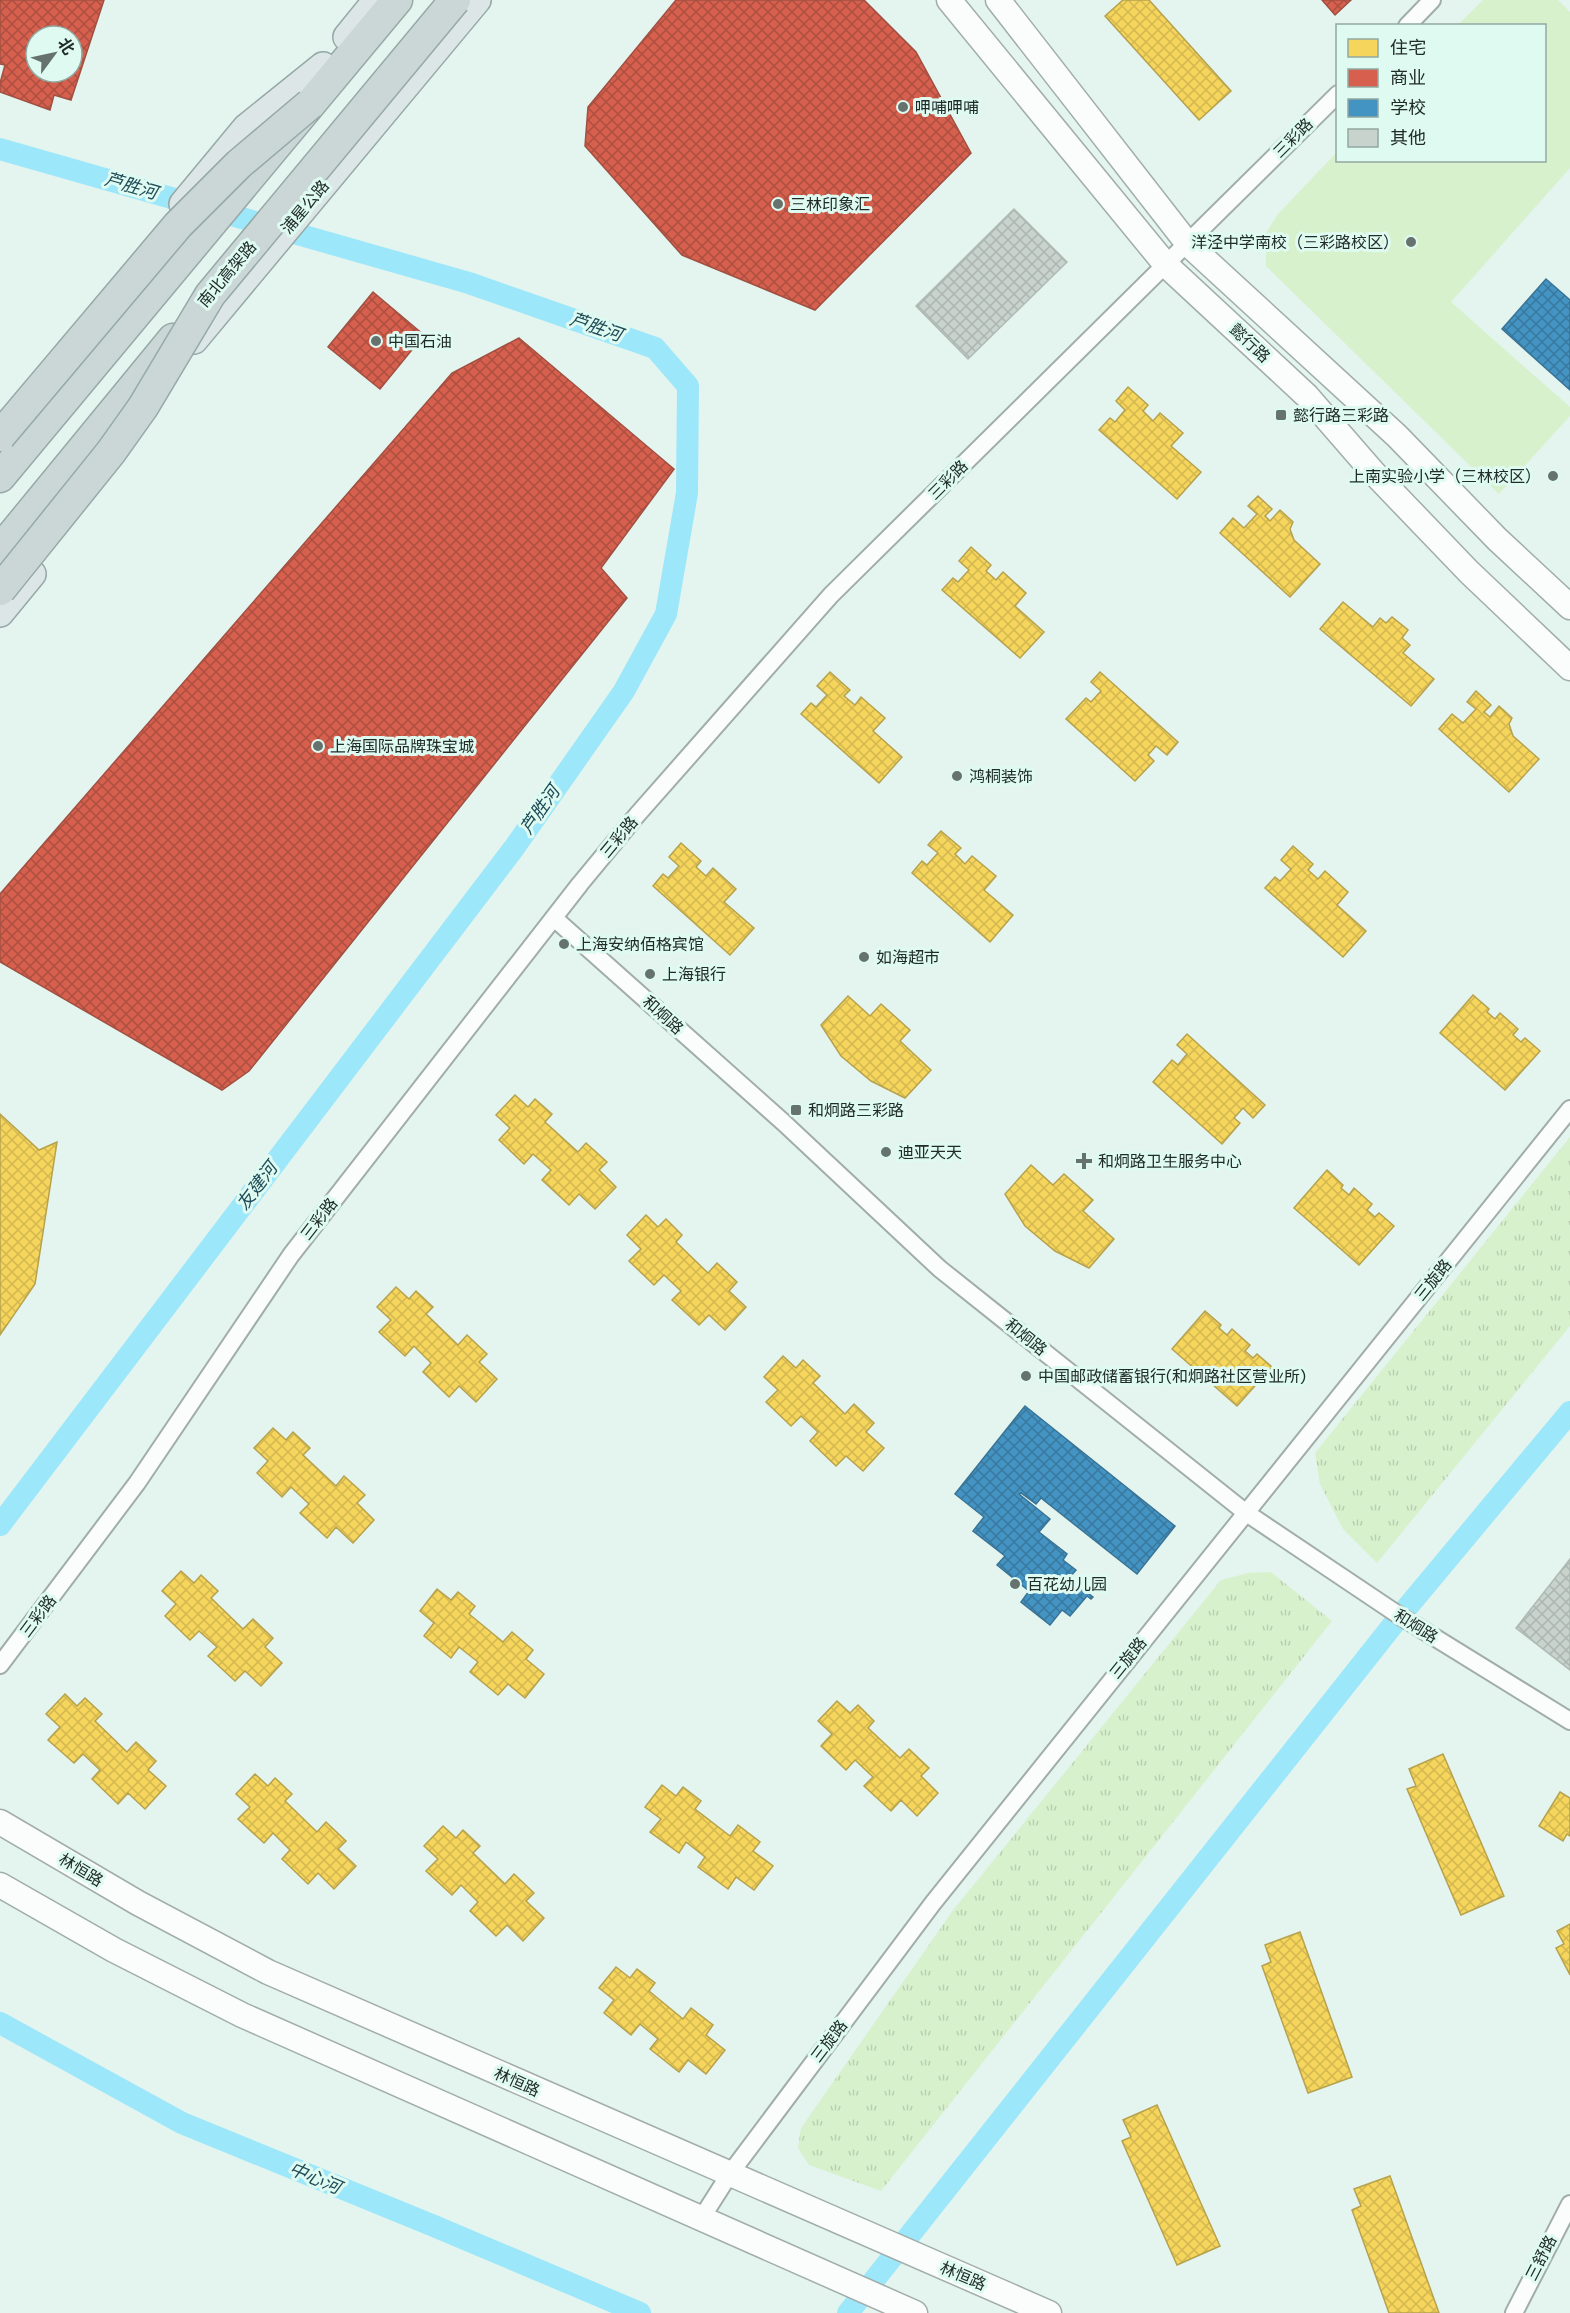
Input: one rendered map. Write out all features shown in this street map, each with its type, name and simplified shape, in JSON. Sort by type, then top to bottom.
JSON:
[{"type":"highway","points":[[0,477],[396,0]]},
{"type":"highway","name":"南北高架路","points":[[0,550],[455,0]]},
{"type":"highway","points":[[0,436],[178,225],[208,193],[310,104]]},
{"type":"highway","points":[[0,590],[111,452],[144,407],[210,295]]},
{"type":"main road","points":[[0,420],[163,242],[227,166],[246,128],[323,66],[377,0]]},
{"type":"main road","name":"浦星公路","points":[[0,574],[477,0]]},
{"type":"main road","name":"懿行路","points":[[949,0],[1166,265],[1307,396],[1373,472],[1429,530],[1570,668]]},
{"type":"main road","name":"懿行路","points":[[998,0],[1188,244],[1397,436],[1497,539],[1570,607]]},
{"type":"main road","points":[[0,456],[163,242]]},
{"type":"main road","name":"浦星公路","points":[[0,613],[52,549],[85,495],[110,441]]},
{"type":"main road","name":"林恒路","points":[[0,1822],[138,1903],[268,1972],[1048,2313]]},
{"type":"main road","points":[[0,1885],[114,1950],[242,2015],[915,2313]]},
{"type":"street","points":[[1409,24],[1432,0]]},
{"type":"street","name":"三彩路","points":[[0,1665],[137,1483],[291,1255],[637,815],[831,595],[1336,96]]},
{"type":"street","name":"和炯路","points":[[554,918],[783,1122],[940,1269],[1245,1512],[1400,1616],[1570,1721]]},
{"type":"street","name":"三旋路","points":[[701,2219],[729,2175],[933,1903],[1570,1109]]},
{"type":"street","name":"三舒路","points":[[1514,2313],[1570,2204]]},
{"type":"green space","name":"洋泾中学南校（三彩路校区）","points":[[1483,0],[1558,0],[1570,12],[1570,168],[1451,302],[1570,407],[1570,416],[1499,494],[1266,266],[1266,233],[1278,214],[1336,153],[1336,162],[1546,162],[1546,24],[1459,24]]},
{"type":"green space","points":[[1570,1137],[1570,1326],[1377,1563],[1343,1529],[1320,1484],[1315,1453]]},
{"type":"green space","points":[[1271,1572],[1332,1621],[881,2191],[809,2165],[798,2148],[801,2128],[954,1909],[1221,1580],[1248,1573]]},
{"type":"building: 住宅","points":[[1123,0],[1149,0],[1231,91],[1199,120],[1105,16]]},
{"type":"building: 住宅","points":[[1128,387],[1148,405],[1143,411],[1153,421],[1160,413],[1183,433],[1171,446],[1201,472],[1177,499],[1099,430],[1110,418],[1115,422],[1125,410],[1116,401]]},
{"type":"building: 住宅","points":[[1258,496],[1272,509],[1265,516],[1270,521],[1280,510],[1293,522],[1290,529],[1294,540],[1320,564],[1290,597],[1220,533],[1233,518],[1244,528],[1257,514],[1248,506]]},
{"type":"building: 住宅","points":[[971,547],[991,565],[986,571],[996,580],[1003,572],[1026,593],[1015,606],[1044,632],[1020,658],[942,590],[953,578],[958,582],[969,570],[959,561]]},
{"type":"building: 住宅","points":[[1343,602],[1373,627],[1380,618],[1386,623],[1392,617],[1408,630],[1402,638],[1410,645],[1403,653],[1434,679],[1411,706],[1320,629]]},
{"type":"building: 住宅","points":[[830,672],[850,690],[844,696],[855,705],[861,697],[885,718],[873,731],[902,757],[879,783],[801,714],[811,703],[816,707],[827,695],[817,686]]},
{"type":"building: 住宅","points":[[1100,672],[1178,742],[1167,755],[1156,746],[1148,755],[1154,761],[1135,781],[1066,719],[1086,698],[1091,702],[1101,691],[1091,682]]},
{"type":"building: 住宅","points":[[1476,691],[1491,705],[1484,712],[1490,717],[1499,706],[1512,718],[1509,724],[1513,736],[1539,759],[1509,792],[1439,729],[1452,714],[1463,723],[1476,709],[1467,702]]},
{"type":"building: 住宅","points":[[941,831],[961,848],[955,854],[965,864],[972,856],[996,876],[984,890],[1013,915],[990,942],[912,873],[922,861],[927,865],[938,853],[928,845]]},
{"type":"building: 住宅","points":[[681,843],[701,861],[696,867],[706,876],[713,868],[736,889],[724,902],[754,928],[730,955],[653,886],[663,874],[668,878],[679,866],[669,857]]},
{"type":"building: 住宅","points":[[1293,846],[1313,864],[1308,870],[1318,879],[1325,871],[1348,892],[1337,905],[1366,931],[1343,957],[1265,888],[1275,877],[1280,881],[1291,869],[1281,860]]},
{"type":"building: 住宅","points":[[1473,995],[1489,1009],[1487,1012],[1495,1019],[1500,1013],[1518,1029],[1513,1035],[1521,1042],[1525,1038],[1540,1051],[1505,1090],[1440,1033]]},
{"type":"building: 住宅","points":[[848,996],[870,1016],[881,1004],[910,1030],[900,1041],[931,1070],[905,1098],[871,1081],[841,1056],[821,1025]]},
{"type":"building: 住宅","points":[[1187,1034],[1265,1105],[1253,1118],[1243,1108],[1234,1118],[1240,1123],[1222,1144],[1153,1082],[1172,1060],[1178,1065],[1187,1054],[1177,1045]]},
{"type":"building: 住宅","points":[[515,1095],[528,1107],[535,1099],[552,1114],[545,1122],[578,1152],[586,1143],[607,1162],[599,1170],[616,1187],[595,1209],[579,1194],[569,1205],[542,1180],[551,1170],[533,1154],[524,1164],[499,1140],[510,1128],[496,1115]]},
{"type":"building: 住宅","points":[[0,1114],[39,1150],[57,1142],[35,1284],[0,1335]]},
{"type":"building: 住宅","points":[[1031,1165],[1053,1185],[1064,1174],[1093,1200],[1083,1211],[1114,1239],[1089,1268],[1055,1251],[1025,1226],[1005,1194]]},
{"type":"building: 住宅","points":[[1327,1170],[1343,1185],[1341,1188],[1349,1195],[1354,1188],[1372,1204],[1367,1210],[1375,1217],[1379,1213],[1394,1226],[1359,1265],[1294,1208]]},
{"type":"building: 住宅","points":[[646,1215],[658,1227],[666,1219],[682,1235],[676,1242],[708,1273],[717,1263],[737,1282],[729,1291],[746,1307],[725,1330],[709,1315],[699,1325],[672,1300],[681,1291],[664,1275],[654,1285],[629,1261],[641,1249],[627,1235]]},
{"type":"building: 住宅","points":[[396,1287],[409,1299],[416,1291],[433,1307],[426,1314],[458,1345],[467,1335],[487,1354],[479,1362],[497,1379],[476,1402],[459,1386],[449,1397],[423,1372],[431,1363],[414,1346],[405,1356],[379,1332],[391,1320],[377,1307]]},
{"type":"building: 住宅","points":[[1205,1311],[1221,1325],[1219,1328],[1227,1335],[1232,1329],[1250,1345],[1245,1351],[1253,1358],[1257,1354],[1272,1367],[1237,1406],[1172,1349]]},
{"type":"building: 住宅","points":[[783,1356],[796,1368],[803,1360],[820,1376],[813,1383],[845,1414],[854,1404],[874,1423],[866,1432],[884,1448],[863,1471],[846,1456],[836,1466],[810,1441],[818,1432],[801,1416],[791,1426],[766,1402],[778,1390],[764,1377]]},
{"type":"building: 住宅","points":[[273,1428],[286,1440],[293,1432],[310,1448],[303,1455],[336,1486],[344,1476],[365,1495],[357,1503],[374,1520],[353,1543],[336,1527],[327,1538],[300,1513],[309,1504],[291,1487],[282,1497],[257,1473],[268,1461],[254,1448]]},
{"type":"building: 住宅","points":[[181,1571],[194,1583],[201,1575],[218,1591],[211,1598],[243,1629],[253,1619],[273,1638],[265,1647],[282,1663],[261,1686],[245,1671],[235,1681],[208,1656],[217,1647],[199,1631],[190,1640],[165,1616],[176,1604],[162,1591]]},
{"type":"building: 住宅","points":[[437,1589],[451,1600],[458,1592],[475,1606],[469,1614],[503,1642],[512,1632],[533,1650],[526,1659],[544,1674],[525,1698],[508,1684],[498,1695],[470,1672],[478,1662],[459,1647],[451,1658],[424,1636],[434,1623],[420,1611]]},
{"type":"building: 住宅","points":[[65,1694],[77,1706],[85,1698],[102,1714],[95,1721],[127,1752],[136,1742],[156,1761],[148,1770],[166,1786],[145,1809],[128,1793],[118,1804],[92,1779],[100,1770],[83,1754],[74,1763],[48,1740],[60,1727],[46,1714]]},
{"type":"building: 住宅","points":[[837,1701],[850,1713],[858,1705],[874,1721],[868,1728],[900,1758],[909,1749],[929,1768],[921,1776],[938,1793],[917,1816],[901,1800],[891,1811],[864,1786],[873,1777],[855,1760],[846,1770],[821,1746],[832,1734],[818,1721]]},
{"type":"building: 住宅","points":[[1443,1754],[1504,1896],[1461,1915],[1407,1789],[1416,1786],[1409,1769]]},
{"type":"building: 住宅","points":[[255,1774],[268,1786],[275,1778],[292,1794],[285,1801],[317,1832],[326,1822],[346,1841],[338,1849],[356,1866],[334,1889],[318,1873],[308,1884],[282,1859],[290,1850],[273,1833],[264,1843],[238,1819],[250,1807],[236,1794]]},
{"type":"building: 住宅","points":[[662,1785],[676,1796],[683,1787],[701,1801],[695,1809],[730,1836],[738,1825],[760,1842],[753,1851],[773,1866],[754,1890],[736,1877],[728,1889],[698,1867],[705,1857],[686,1842],[679,1853],[650,1832],[661,1819],[645,1807]]},
{"type":"building: 住宅","points":[[1560,1792],[1570,1798],[1570,1836],[1567,1834],[1563,1841],[1539,1826]]},
{"type":"building: 住宅","points":[[443,1826],[456,1838],[463,1830],[480,1846],[473,1853],[505,1884],[514,1874],[534,1893],[526,1901],[544,1918],[523,1941],[507,1925],[496,1936],[470,1911],[478,1902],[461,1885],[452,1895],[426,1871],[438,1859],[424,1846]]},
{"type":"building: 住宅","points":[[1570,1924],[1570,1975],[1556,1948],[1564,1944],[1557,1931]]},
{"type":"building: 住宅","points":[[1300,1932],[1352,2077],[1308,2093],[1262,1966],[1271,1962],[1265,1945]]},
{"type":"building: 住宅","points":[[616,1967],[630,1978],[637,1969],[655,1983],[649,1991],[683,2019],[691,2008],[713,2025],[706,2035],[725,2050],[706,2074],[688,2060],[679,2072],[650,2049],[658,2039],[640,2024],[631,2035],[604,2013],[614,2000],[599,1988]]},
{"type":"building: 住宅","points":[[1157,2105],[1220,2246],[1177,2265],[1122,2141],[1131,2137],[1123,2120]]},
{"type":"building: 住宅","points":[[1390,2176],[1439,2313],[1389,2313],[1352,2210],[1361,2206],[1354,2189]]},
{"type":"building: 商业","points":[[0,0],[104,0],[84,61],[84,24],[24,24],[24,84],[76,84],[71,100],[54,95],[50,110],[0,92],[5,65],[0,64]]},
{"type":"building: 商业","name":"三林印象汇","points":[[676,0],[864,0],[916,52],[971,153],[815,310],[682,255],[585,146],[588,107]]},
{"type":"building: 商业","points":[[1322,0],[1351,0],[1335,15]]},
{"type":"building: 商业","name":"中国石油","points":[[373,292],[424,335],[380,389],[328,347]]},
{"type":"building: 商业","name":"上海国际品牌珠宝城","points":[[519,338],[674,469],[601,568],[627,598],[249,1071],[222,1090],[0,962],[0,894],[452,373]]},
{"type":"building: 学校","points":[[1546,279],[1570,300],[1570,390],[1502,329]]},
{"type":"building: 学校","points":[[1025,1406],[1175,1526],[1137,1574],[1041,1498],[1036,1504],[1021,1493],[1019,1494],[1050,1519],[1039,1532],[1067,1554],[1063,1560],[1076,1570],[1069,1578],[1093,1597],[1091,1599],[1087,1596],[1070,1616],[1062,1610],[1050,1625],[1021,1602],[1029,1591],[997,1565],[1005,1556],[973,1531],[984,1517],[955,1494]]},
{"type":"building: 其他","points":[[1014,209],[1067,262],[968,359],[916,306]]},
{"type":"building: 其他","points":[[1570,1559],[1570,1670],[1516,1628]]},
{"type":"waterway","name":"芦胜河","points":[[0,149],[469,283],[655,348],[688,386],[687,493],[666,614],[624,691],[514,848],[0,1525]]},
{"type":"waterway","points":[[848,2313],[1400,1616],[1570,1412]]},
{"type":"waterway","name":"中心河","points":[[0,2023],[182,2123],[640,2313]]},
{"type":"place","name":"呷哺呷哺","points":[[903,107]]},
{"type":"place","name":"三林印象汇","points":[[778,204]]},
{"type":"place","name":"洋泾中学南校（三彩路校区）","points":[[1411,242]]},
{"type":"place","name":"中国石油","points":[[376,341]]},
{"type":"place","name":"懿行路三彩路","points":[[1281,415]]},
{"type":"place","name":"上南实验小学（三林校区）","points":[[1553,476]]},
{"type":"place","name":"上海国际品牌珠宝城","points":[[318,746]]},
{"type":"place","name":"鸿桐装饰","points":[[957,776]]},
{"type":"place","name":"上海安纳佰格宾馆","points":[[564,944]]},
{"type":"place","name":"如海超市","points":[[864,957]]},
{"type":"place","name":"上海银行","points":[[650,974]]},
{"type":"place","name":"和炯路三彩路","points":[[796,1110]]},
{"type":"place","name":"迪亚天天","points":[[886,1152]]},
{"type":"place","name":"和炯路卫生服务中心","points":[[1084,1161]]},
{"type":"place","name":"中国邮政储蓄银行(和炯路社区营业所)","points":[[1026,1376]]},
{"type":"place","name":"百花幼儿园","points":[[1015,1584]]},
{"type":"water label","name":"友建河","points":[[257,1186]]}]
